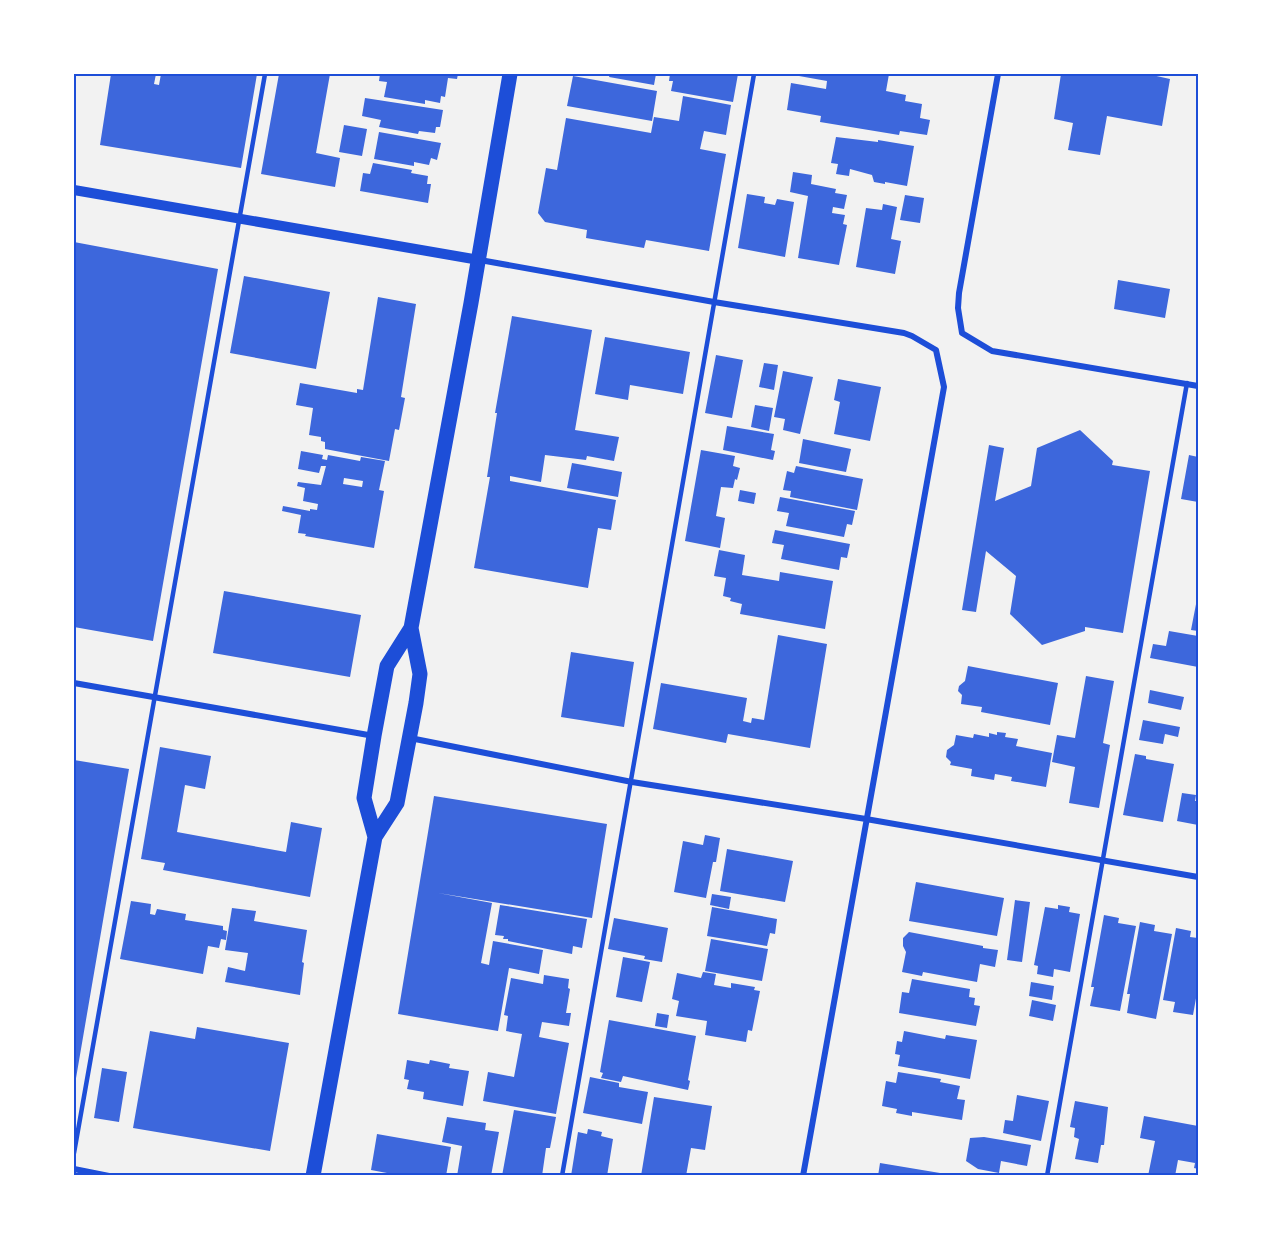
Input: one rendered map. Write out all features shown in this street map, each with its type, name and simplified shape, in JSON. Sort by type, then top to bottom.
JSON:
[{"type":"main road","points":[[313,1176],[375,837],[397,803],[409,738],[420,674],[411,628],[479,260],[510,74]]},
{"type":"main road","points":[[375,837],[364,798],[374,736],[387,666],[411,628]]},
{"type":"street","points":[[998,74],[959,293],[958,308],[962,333],[992,351],[1198,386]]},
{"type":"street","points":[[74,190],[904,333],[936,350],[944,387],[803,1176]]},
{"type":"street","points":[[74,683],[374,736]]},
{"type":"street","points":[[409,738],[632,782],[866,819],[1198,877]]},
{"type":"street","points":[[74,1169],[109,1176]]},
{"type":"lane","points":[[74,1153],[266,74]]},
{"type":"lane","points":[[562,1176],[754,74]]},
{"type":"lane","points":[[1047,1176],[1187,383]]},
{"type":"building","points":[[111,74],[156,74],[154,84],[159,85],[161,74],[257,74],[241,168],[100,145]]},
{"type":"building","points":[[279,74],[330,74],[316,153],[340,158],[335,187],[261,174]]},
{"type":"building","points":[[380,74],[458,74],[457,79],[448,78],[445,97],[441,96],[440,103],[425,100],[425,104],[384,97],[387,82],[379,81]]},
{"type":"building","points":[[610,74],[656,74],[654,85],[609,77]]},
{"type":"building","points":[[670,74],[738,74],[733,102],[671,91],[673,81],[669,81]]},
{"type":"building","points":[[799,74],[889,74],[886,91],[906,95],[905,101],[922,104],[920,118],[930,120],[927,135],[900,131],[899,135],[820,122],[821,116],[787,110],[791,83],[826,89],[827,81],[799,76]]},
{"type":"building","points":[[1061,74],[1152,74],[1170,79],[1162,126],[1107,116],[1100,155],[1068,150],[1073,123],[1054,119]]},
{"type":"building","points":[[573,76],[657,91],[652,121],[567,106]]},
{"type":"building","points":[[683,96],[731,105],[726,135],[704,131],[700,149],[726,154],[709,251],[646,240],[644,248],[586,238],[587,230],[545,222],[538,213],[546,168],[557,170],[566,118],[651,133],[654,117],[679,121]]},
{"type":"building","points":[[365,98],[443,110],[440,127],[436,127],[435,133],[419,131],[418,134],[379,127],[381,120],[362,116]]},
{"type":"building","points":[[344,125],[367,129],[362,156],[339,152]]},
{"type":"building","points":[[379,132],[441,143],[437,160],[431,158],[429,165],[414,162],[414,166],[374,159]]},
{"type":"building","points":[[836,137],[878,142],[878,140],[914,146],[907,186],[874,182],[872,175],[850,169],[849,176],[836,174],[838,164],[831,163]]},
{"type":"building","points":[[373,163],[412,170],[411,173],[428,176],[427,184],[431,184],[428,203],[360,191],[363,173],[370,174]]},
{"type":"building","points":[[793,172],[812,175],[811,184],[836,189],[835,193],[847,195],[844,209],[833,207],[832,213],[845,215],[843,224],[847,225],[839,265],[798,258],[808,196],[790,192]]},
{"type":"building","points":[[747,194],[765,197],[764,203],[775,205],[777,199],[794,202],[785,257],[738,248]]},
{"type":"building","points":[[905,195],[924,198],[920,223],[900,220]]},
{"type":"building","points":[[883,204],[897,207],[891,239],[901,241],[895,274],[856,267],[866,208],[882,210]]},
{"type":"building","points":[[74,242],[218,269],[153,641],[74,627]]},
{"type":"building","points":[[244,276],[330,292],[316,369],[230,353]]},
{"type":"building","points":[[1118,280],[1170,289],[1165,318],[1114,309]]},
{"type":"building","points":[[378,297],[416,304],[401,397],[405,398],[399,430],[395,429],[389,461],[325,449],[325,442],[321,441],[321,437],[309,435],[313,408],[296,405],[300,383],[357,393],[357,389],[363,390]]},
{"type":"building","points":[[512,316],[592,330],[575,430],[619,437],[614,461],[587,456],[586,460],[545,455],[541,482],[510,476],[510,481],[616,500],[611,530],[598,528],[588,588],[474,568],[490,477],[487,477],[497,413],[495,413]]},
{"type":"building","points":[[605,337],[690,352],[683,394],[630,385],[628,400],[595,394]]},
{"type":"building","points":[[716,355],[743,360],[732,418],[705,413]]},
{"type":"building","points":[[764,363],[778,365],[774,390],[759,387]]},
{"type":"building","points":[[783,371],[813,377],[800,434],[783,430],[785,419],[774,417]]},
{"type":"building","points":[[838,379],[881,387],[870,441],[834,434],[840,402],[834,400]]},
{"type":"building","points":[[755,405],[773,408],[769,431],[751,427]]},
{"type":"building","points":[[727,426],[774,434],[771,450],[775,451],[773,460],[723,450]]},
{"type":"building","points":[[1080,430],[1113,461],[1112,465],[1150,471],[1123,633],[1085,627],[1085,631],[1042,645],[1010,614],[1016,576],[986,551],[976,612],[962,610],[989,445],[1004,448],[995,501],[1031,486],[1037,448]]},
{"type":"building","points":[[803,439],[851,449],[846,472],[799,463]]},
{"type":"building","points":[[701,450],[735,456],[733,466],[740,468],[733,488],[721,487],[716,516],[725,518],[720,548],[685,541]]},
{"type":"building","points":[[301,451],[323,455],[322,459],[327,460],[328,455],[360,461],[361,457],[385,461],[379,490],[384,491],[374,548],[298,533],[301,515],[282,511],[283,506],[310,511],[310,509],[317,510],[318,504],[303,501],[305,488],[297,486],[298,482],[321,485],[326,466],[321,466],[319,473],[298,469]],"holes":[[[344,478],[363,481],[362,487],[343,484]]]},
{"type":"building","points":[[1189,455],[1198,457],[1198,502],[1181,499]]},
{"type":"building","points":[[572,463],[622,472],[618,497],[567,488]]},
{"type":"building","points":[[796,466],[863,479],[857,510],[790,497],[791,491],[783,490],[787,471],[794,473]]},
{"type":"building","points":[[740,490],[756,493],[754,504],[738,501]]},
{"type":"building","points":[[780,497],[855,511],[852,525],[847,524],[844,537],[786,526],[789,513],[777,511]]},
{"type":"building","points":[[775,530],[850,544],[847,558],[841,557],[839,570],[781,559],[784,545],[772,543]]},
{"type":"building","points":[[719,550],[745,555],[742,575],[779,581],[780,572],[833,581],[825,629],[740,614],[742,604],[730,601],[731,598],[723,596],[726,578],[714,576]]},
{"type":"building","points":[[224,591],[361,615],[350,677],[213,653]]},
{"type":"building","points":[[1198,599],[1198,631],[1191,630]]},
{"type":"building","points":[[1169,631],[1198,636],[1198,667],[1150,658],[1153,644],[1166,646]]},
{"type":"building","points":[[778,635],[827,644],[810,748],[728,734],[726,743],[653,729],[661,683],[747,698],[743,721],[751,723],[752,718],[764,720]]},
{"type":"building","points":[[571,652],[634,662],[624,727],[561,717]]},
{"type":"building","points":[[968,666],[1058,683],[1050,725],[981,712],[982,707],[961,704],[962,695],[958,691],[959,686],[965,681]]},
{"type":"building","points":[[1086,676],[1114,681],[1103,743],[1110,745],[1099,808],[1069,803],[1075,767],[1052,762],[1057,735],[1075,738]]},
{"type":"building","points":[[1150,690],[1184,697],[1181,710],[1148,703]]},
{"type":"building","points":[[1143,720],[1180,727],[1178,737],[1165,734],[1163,744],[1139,740]]},
{"type":"building","points":[[997,732],[1006,733],[1005,737],[1018,739],[1016,746],[1052,753],[1046,787],[1011,781],[1012,777],[995,774],[994,780],[971,776],[972,769],[950,765],[951,762],[946,757],[947,750],[954,745],[956,735],[973,738],[974,734],[989,737],[989,733],[997,735]]},
{"type":"building","points":[[160,747],[211,756],[205,789],[185,785],[177,832],[286,852],[291,822],[322,828],[310,897],[163,870],[165,863],[141,859]]},
{"type":"building","points":[[1135,754],[1146,756],[1146,759],[1174,764],[1163,822],[1123,815]]},
{"type":"building","points":[[74,760],[129,769],[75,1084],[74,1084]]},
{"type":"building","points":[[1182,793],[1196,795],[1198,825],[1177,821]]},
{"type":"building","points":[[434,796],[607,824],[592,918],[438,893],[492,903],[481,963],[489,965],[493,941],[543,950],[539,974],[509,968],[498,1031],[398,1014]]},
{"type":"building","points":[[705,835],[720,838],[706,898],[674,892],[683,841],[703,845]]},
{"type":"building","points":[[727,849],[793,861],[785,902],[720,891]]},
{"type":"building","points":[[916,882],[1004,898],[997,936],[909,921]]},
{"type":"building","points":[[712,894],[731,897],[729,909],[710,905]]},
{"type":"building","points":[[1015,900],[1030,902],[1022,962],[1007,960]]},
{"type":"building","points":[[131,901],[151,904],[150,914],[155,915],[157,909],[186,914],[185,920],[223,926],[223,930],[227,931],[226,940],[221,939],[219,948],[208,946],[203,974],[120,959]]},
{"type":"building","points":[[500,905],[587,919],[582,948],[573,946],[572,954],[508,941],[508,939],[503,939],[504,936],[495,935]]},
{"type":"building","points":[[1058,905],[1070,907],[1069,912],[1080,914],[1070,972],[1054,969],[1053,977],[1037,974],[1038,966],[1034,965],[1045,907],[1058,909]]},
{"type":"building","points":[[712,907],[777,919],[775,934],[770,933],[767,946],[707,936]]},
{"type":"building","points":[[232,908],[256,911],[254,921],[307,930],[300,995],[225,982],[228,967],[245,971],[248,953],[225,950]]},
{"type":"building","points":[[1104,915],[1119,918],[1118,923],[1136,926],[1120,1011],[1090,1006],[1094,987],[1091,987]]},
{"type":"building","points":[[614,918],[668,928],[662,962],[644,959],[645,956],[608,949]]},
{"type":"building","points":[[1140,922],[1155,925],[1154,931],[1172,934],[1156,1019],[1127,1013],[1130,994],[1127,994]]},
{"type":"building","points":[[1176,928],[1191,931],[1190,937],[1198,938],[1198,987],[1193,1015],[1173,1012],[1175,1002],[1163,1000]]},
{"type":"building","points":[[909,932],[998,950],[995,967],[980,964],[977,982],[923,972],[922,976],[902,972],[906,952],[903,938]]},
{"type":"building","points":[[711,939],[768,949],[762,981],[705,971]]},
{"type":"building","points":[[623,957],[650,962],[642,1002],[616,997]]},
{"type":"building","points":[[703,972],[716,974],[714,985],[731,988],[731,983],[755,987],[754,990],[760,991],[752,1031],[748,1030],[746,1042],[705,1035],[707,1021],[676,1016],[679,1001],[672,999],[677,973],[701,978]]},
{"type":"building","points":[[544,975],[569,979],[568,988],[570,989],[566,1013],[571,1013],[569,1026],[542,1022],[539,1037],[569,1043],[556,1114],[483,1101],[488,1072],[514,1077],[522,1034],[506,1031],[508,1016],[504,1015],[511,978],[543,984]]},
{"type":"building","points":[[912,979],[970,989],[969,997],[975,998],[974,1005],[980,1006],[976,1026],[899,1013],[902,992],[909,993]]},
{"type":"building","points":[[1031,982],[1054,986],[1052,1000],[1029,996]]},
{"type":"building","points":[[1032,1000],[1056,1005],[1053,1021],[1029,1016]]},
{"type":"building","points":[[657,1013],[669,1015],[667,1028],[655,1026]]},
{"type":"building","points":[[609,1020],[696,1036],[688,1090],[623,1076],[621,1082],[601,1078],[603,1073],[600,1072]]},
{"type":"building","points":[[197,1027],[289,1043],[270,1151],[133,1128],[150,1031],[195,1039]]},
{"type":"building","points":[[904,1031],[945,1039],[946,1035],[977,1040],[970,1079],[898,1066],[900,1055],[895,1054],[897,1041],[902,1042]]},
{"type":"building","points":[[407,1060],[429,1064],[430,1060],[450,1064],[449,1068],[469,1071],[463,1106],[423,1099],[424,1092],[407,1089],[409,1080],[404,1079]]},
{"type":"building","points":[[102,1068],[127,1072],[119,1122],[94,1118]]},
{"type":"building","points":[[898,1072],[941,1079],[940,1082],[960,1086],[957,1099],[965,1100],[962,1120],[912,1112],[912,1116],[896,1113],[897,1109],[882,1106],[886,1081],[896,1083]]},
{"type":"building","points":[[590,1077],[619,1083],[619,1087],[648,1092],[642,1124],[583,1113]]},
{"type":"building","points":[[1017,1095],[1049,1101],[1041,1141],[1003,1133],[1005,1120],[1013,1121]]},
{"type":"building","points":[[654,1097],[712,1106],[705,1150],[691,1148],[686,1176],[641,1176]]},
{"type":"building","points":[[1075,1101],[1108,1107],[1104,1145],[1101,1145],[1098,1163],[1075,1159],[1079,1139],[1074,1137],[1075,1128],[1070,1127]]},
{"type":"building","points":[[514,1110],[556,1117],[550,1148],[546,1148],[542,1176],[502,1176]]},
{"type":"building","points":[[1144,1116],[1198,1126],[1198,1169],[1194,1168],[1195,1163],[1178,1160],[1175,1176],[1148,1176],[1155,1141],[1140,1138]]},
{"type":"building","points":[[447,1117],[486,1123],[485,1130],[499,1132],[491,1176],[457,1176],[462,1146],[442,1142]]},
{"type":"building","points":[[588,1129],[602,1132],[601,1136],[613,1139],[607,1176],[571,1176],[578,1132],[587,1134]]},
{"type":"building","points":[[377,1134],[451,1147],[446,1176],[403,1176],[371,1170]]},
{"type":"building","points":[[984,1137],[1031,1145],[1027,1166],[1001,1161],[999,1173],[978,1169],[966,1161],[970,1138]]},
{"type":"building","points":[[880,1163],[946,1174],[946,1176],[878,1176]]}]
